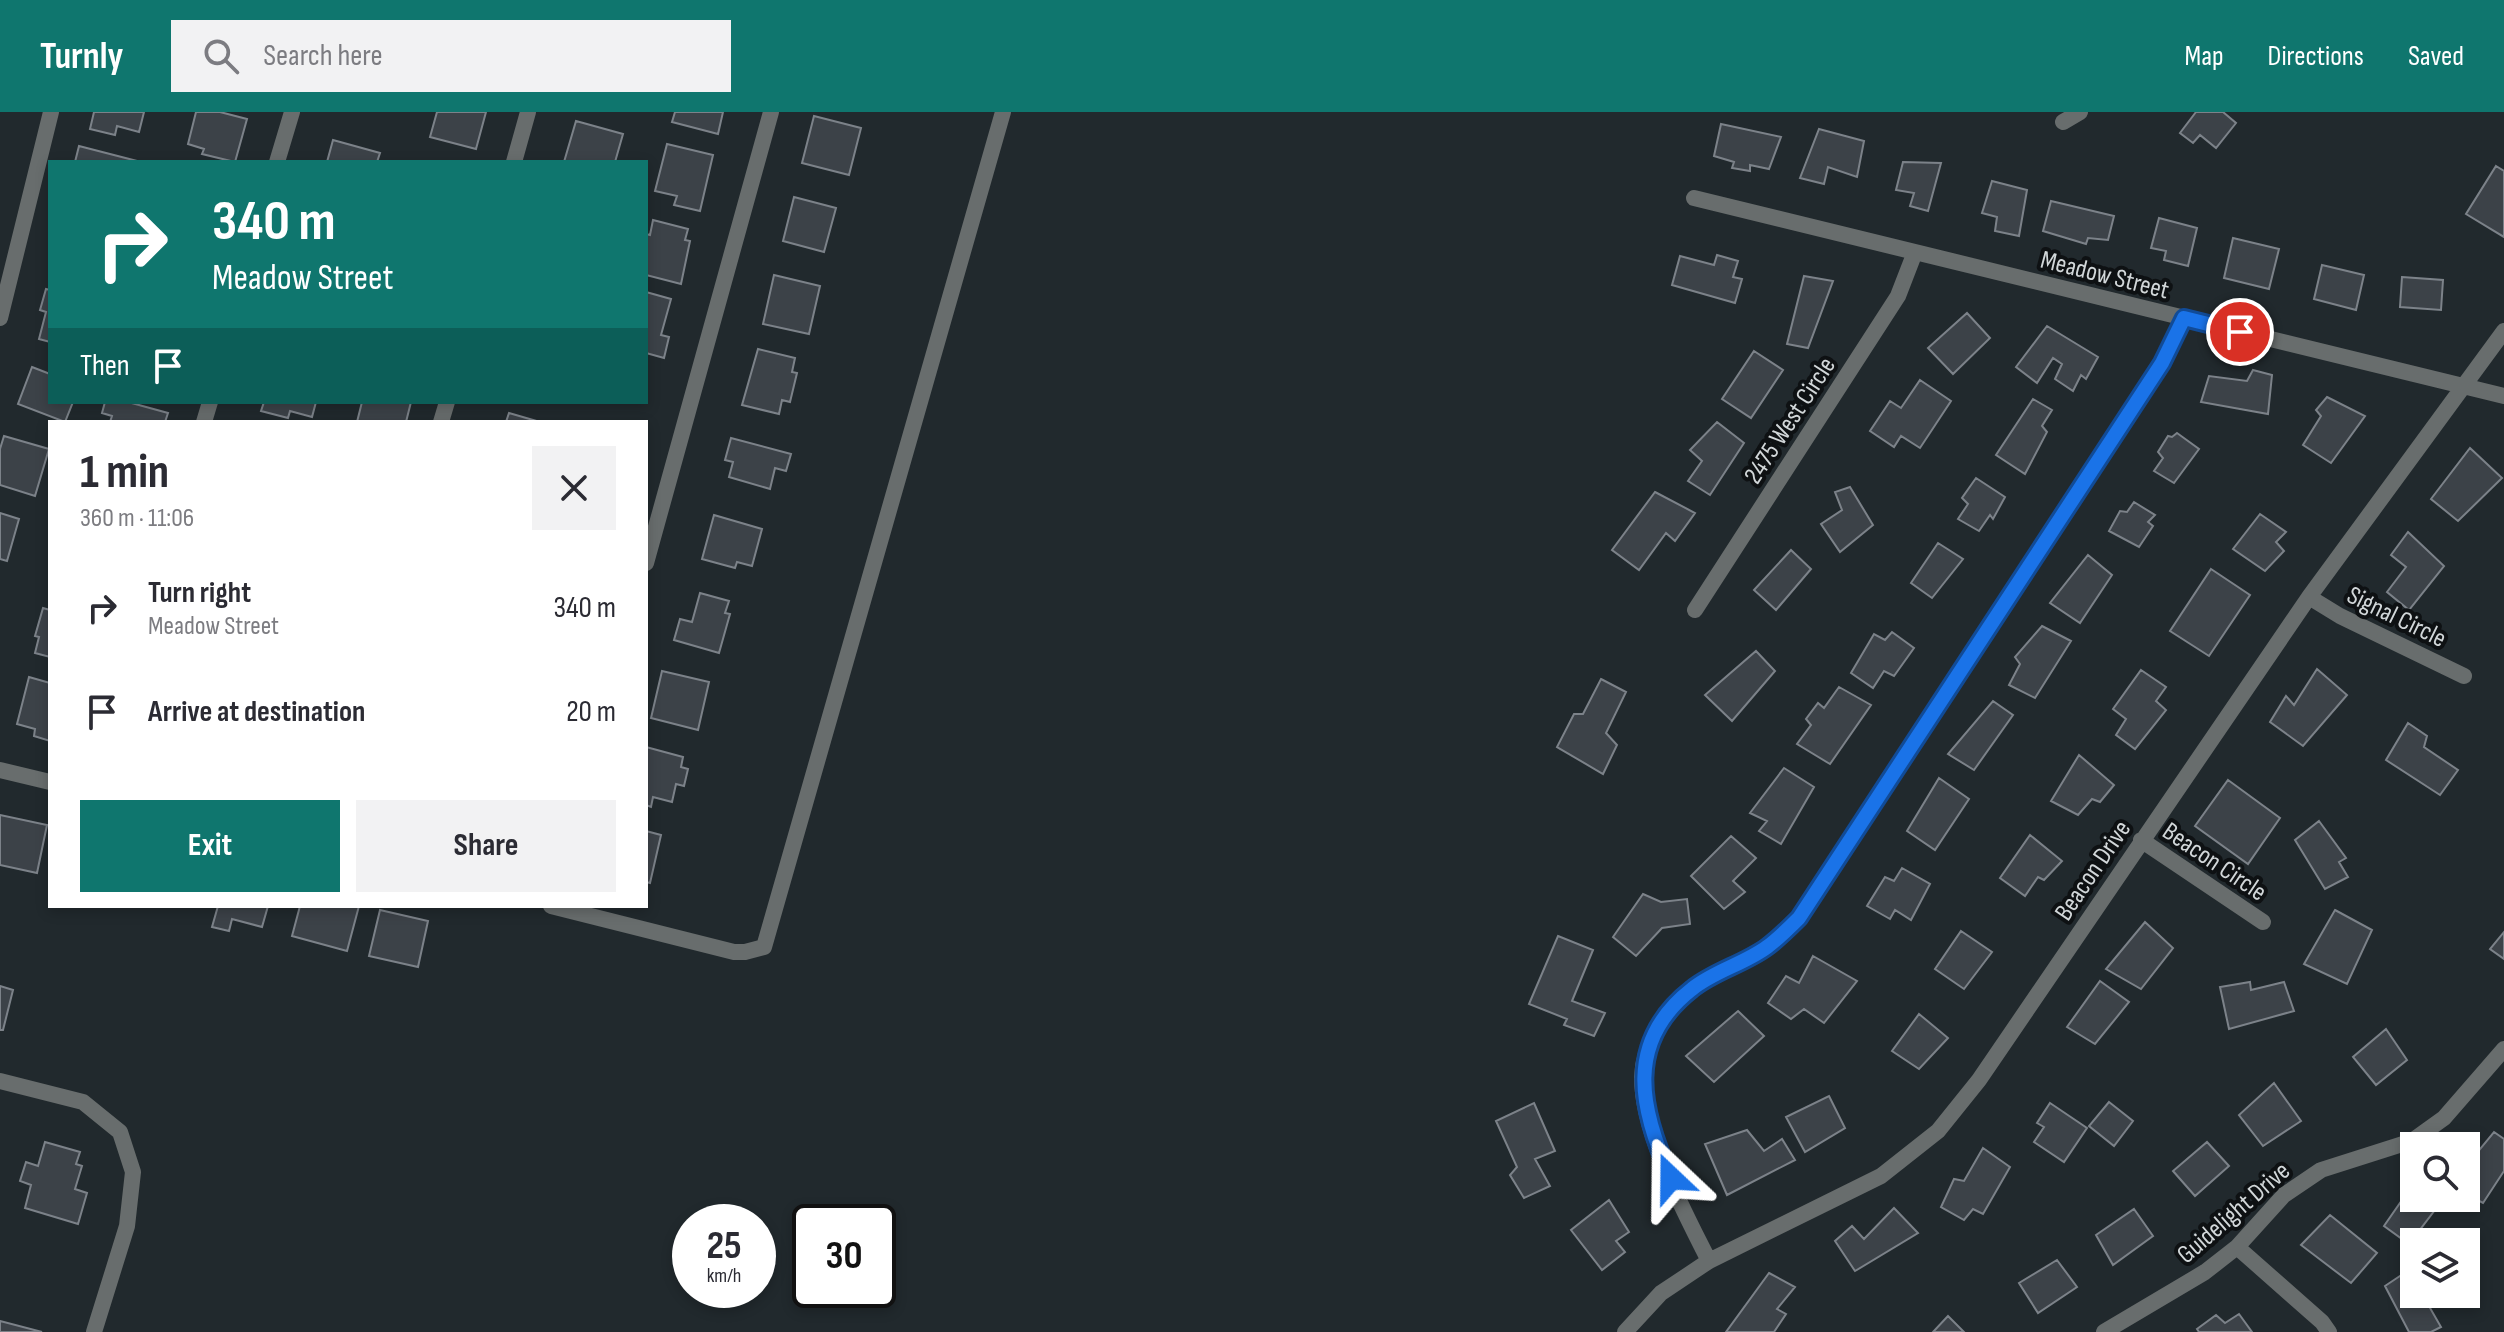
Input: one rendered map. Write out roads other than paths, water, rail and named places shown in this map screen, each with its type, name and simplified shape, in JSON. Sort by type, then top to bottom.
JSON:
[{"type":"street","points":[[0,318],[51,112]]},
{"type":"street","points":[[278,160],[292,112]]},
{"type":"street","points":[[515,160],[528,112]]},
{"type":"street","points":[[648,556],[771,112]]},
{"type":"street","points":[[559,908],[734,952],[764,947],[1003,112]]},
{"type":"street","points":[[2063,122],[2080,112]]},
{"type":"street","name":"Meadow Street","points":[[1694,198],[2504,396]]},
{"type":"street","name":"2475 West Circle","points":[[1695,610],[1898,296],[1915,252]]},
{"type":"street","points":[[1709,1261],[1658,1149],[1645,1109],[1642,1075],[1652,1039],[1669,1010],[1693,988],[1766,948],[1799,918],[2162,363],[2184,318]]},
{"type":"street","name":"Beacon Drive","points":[[1625,1332],[1661,1293],[1709,1261],[1881,1176],[1938,1131],[1979,1080],[2309,597],[2504,331]]},
{"type":"street","name":"Signal Circle","points":[[2309,597],[2340,616],[2464,676]]},
{"type":"street","points":[[0,770],[48,782]]},
{"type":"street","name":"Beacon Circle","points":[[2141,840],[2263,922]]},
{"type":"street","name":"Guidelight Drive","points":[[2104,1332],[2205,1272],[2237,1247],[2284,1195],[2321,1170],[2412,1141],[2444,1118],[2504,1049]]},
{"type":"street","points":[[0,1081],[83,1102],[120,1132],[133,1172],[127,1226],[94,1332]]},
{"type":"street","points":[[2237,1247],[2322,1322],[2329,1332]]}]
